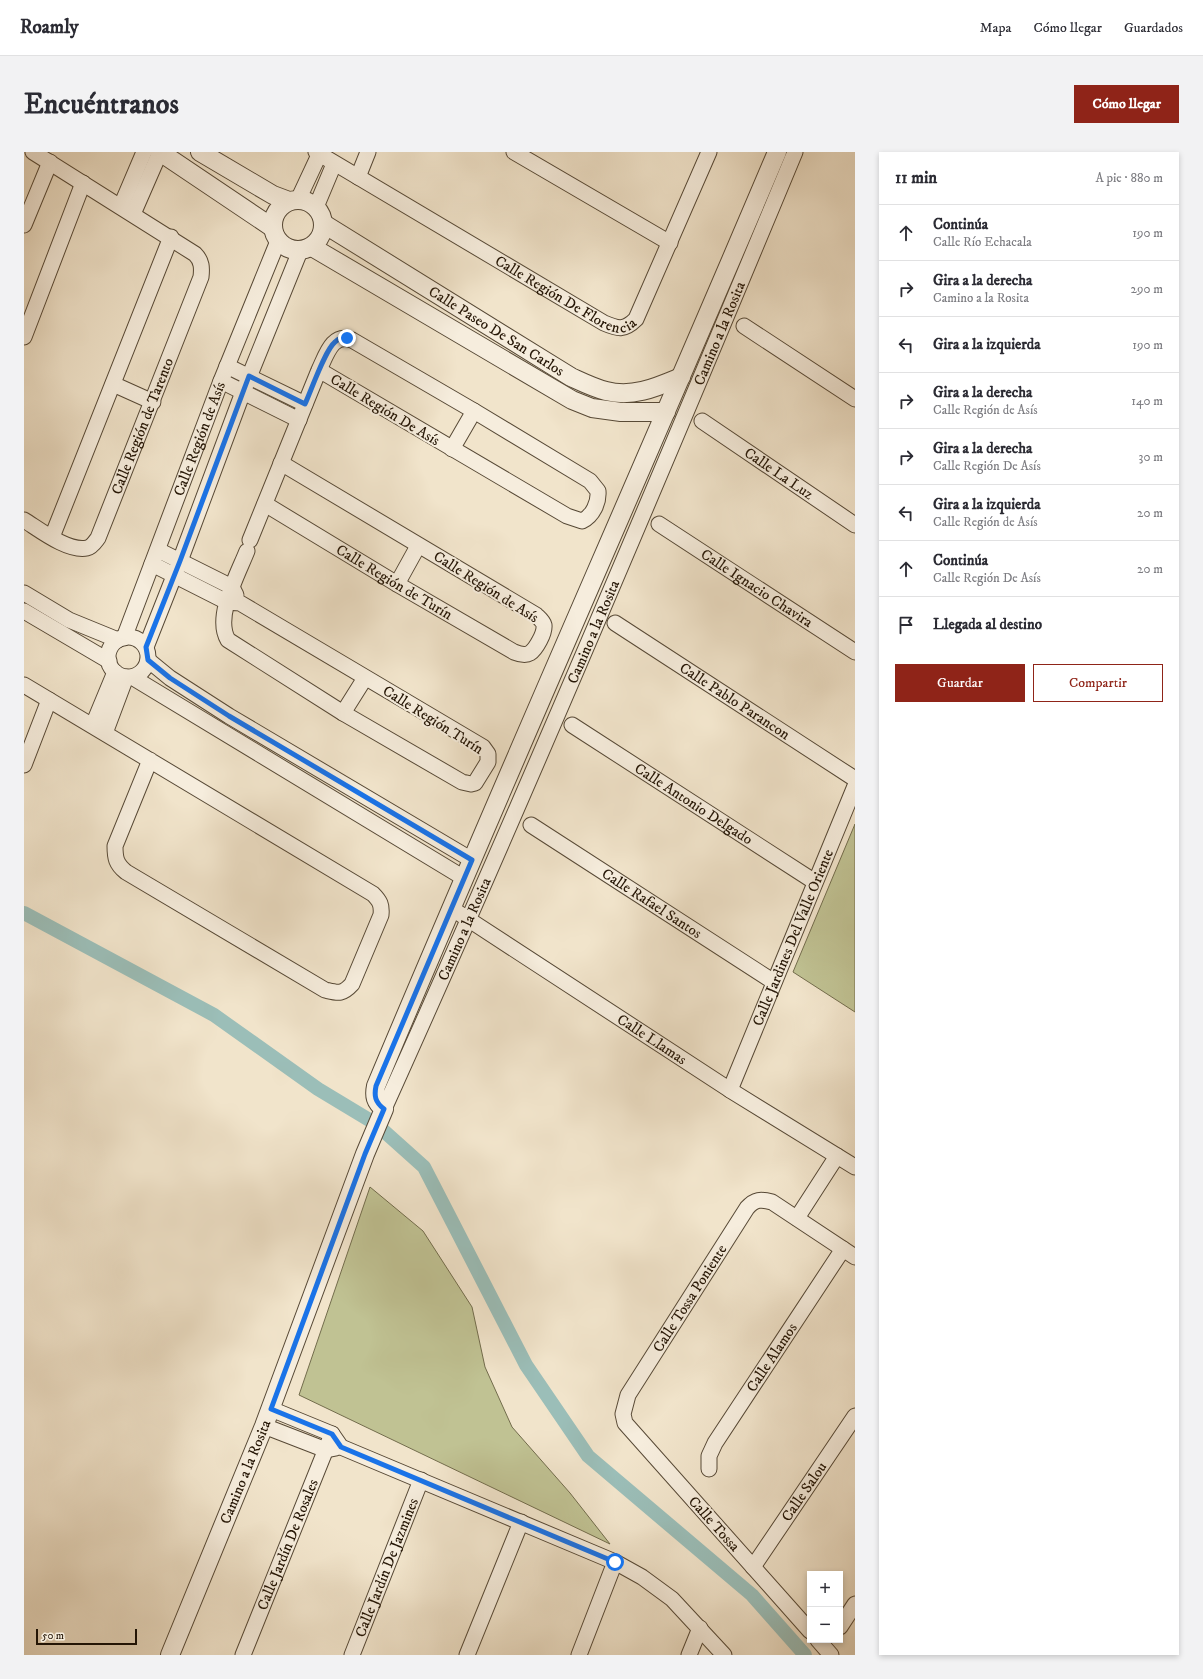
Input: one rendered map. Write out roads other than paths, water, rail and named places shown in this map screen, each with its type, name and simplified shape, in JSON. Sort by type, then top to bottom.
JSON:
[{"type":"street","points":[[33,152],[171,237],[52,537]]},
{"type":"street","points":[[127,210],[144,152]]},
{"type":"street","points":[[127,210],[160,152],[276,234],[288,248],[306,249],[321,237],[324,224],[322,215],[316,207],[304,200],[294,201],[282,206],[277,212],[274,219],[276,234]]},
{"type":"street","points":[[200,152],[273,195],[294,201]]},
{"type":"street","points":[[358,177],[368,152]]},
{"type":"street","points":[[514,152],[670,243]]},
{"type":"street","name":"Calle Región De Florencia","points":[[294,201],[317,153],[604,323],[622,328],[631,324],[636,319],[709,152]]},
{"type":"street","name":"Camino a la Rosita","points":[[381,1116],[379,1105],[376,1100],[376,1086],[450,908],[666,412],[776,152]]},
{"type":"street","name":"Camino a la Rosita","points":[[170,1655],[268,1417],[365,1154],[469,921],[687,412],[795,152]]},
{"type":"street","points":[[24,225],[50,162]]},
{"type":"street","points":[[316,207],[334,164]]},
{"type":"street","points":[[26,327],[83,183]]},
{"type":"street","name":"Calle Paseo De San Carlos","points":[[324,224],[571,377],[606,391],[627,394],[646,391],[681,377]]},
{"type":"street","name":"Calle Región de Asís","points":[[121,639],[155,557],[276,234]]},
{"type":"street","name":"Calle Región de Tarento","points":[[24,520],[60,542],[79,549],[88,548],[93,545],[98,538],[153,402],[201,277],[202,264],[195,254],[171,237]]},
{"type":"street","name":"Calle Paseo De San Carlos","points":[[306,249],[572,400],[592,408],[621,412],[666,412]]},
{"type":"street","name":"Calle Región de Asís","points":[[147,654],[174,575],[249,376],[306,249]]},
{"type":"street","points":[[744,326],[855,399]]},
{"type":"street","name":"Calle Región De Asís","points":[[340,338],[347,338],[474,411],[590,481],[598,491],[598,502],[587,519],[582,521],[575,520],[567,516],[319,370],[334,342],[340,338]]},
{"type":"street","name":"Calle Región De Asís","points":[[227,366],[305,404]]},
{"type":"street","name":"Calle Región de Asís","points":[[232,587],[319,370]]},
{"type":"street","name":"Calle Región De Asís","points":[[221,381],[299,420]]},
{"type":"street","points":[[112,384],[153,402]]},
{"type":"street","name":"Calle Región De Asís","points":[[452,449],[474,411]]},
{"type":"street","name":"Calle La Luz","points":[[702,421],[855,525]]},
{"type":"street","name":"Calle Región de Asís","points":[[281,463],[536,615],[542,620],[544,626],[542,634],[530,654],[525,655]]},
{"type":"street","name":"Calle Región de Turín","points":[[265,504],[397,584],[514,652],[525,655]]},
{"type":"street","name":"Calle Ignacio Chavira","points":[[659,524],[855,652]]},
{"type":"street","points":[[397,584],[418,546]]},
{"type":"street","points":[[155,557],[180,561],[232,587],[234,602]]},
{"type":"street","name":"Calle Región Turín","points":[[155,557],[174,575],[234,602],[486,750],[488,754],[488,762],[478,780],[471,784],[462,782],[343,713],[234,645],[228,640],[224,633],[223,619],[234,602]]},
{"type":"street","points":[[24,593],[68,620],[121,639],[132,638],[140,641],[147,654],[170,678],[229,716],[472,860]]},
{"type":"street","points":[[24,611],[120,672],[295,775],[464,878]]},
{"type":"street","name":"Calle Pablo Parancon","points":[[615,623],[855,779]]},
{"type":"street","points":[[99,729],[120,672],[110,649],[121,639]]},
{"type":"street","points":[[120,672],[140,674],[146,668],[147,654]]},
{"type":"street","points":[[343,713],[365,678]]},
{"type":"street","points":[[24,685],[99,729],[373,894],[380,901],[382,908],[380,915],[352,984],[345,992],[336,993],[325,990],[126,872],[119,866],[115,859],[115,846],[150,760]]},
{"type":"street","points":[[24,765],[49,700]]},
{"type":"street","name":"Calle Antonio Delgado","points":[[572,725],[815,882]]},
{"type":"street","points":[[295,775],[304,760]]},
{"type":"street","name":"Calle Jardines Del Valle Oriente","points":[[730,1090],[855,786]]},
{"type":"street","name":"Calle Rafael Santos","points":[[531,825],[774,982]]},
{"type":"street","name":"Calle Llamas","points":[[450,908],[730,1090],[855,1167]]},
{"type":"street","points":[[837,1156],[797,1218],[849,1253]]},
{"type":"street","name":"Calle Tossa Poniente","points":[[623,1414],[628,1395],[752,1202],[762,1199],[772,1202],[797,1218]]},
{"type":"street","name":"Calle Alamos","points":[[709,1469],[709,1456],[715,1443],[849,1253]]},
{"type":"street","name":"Calle Tossa","points":[[623,1414],[625,1423],[807,1628]]},
{"type":"street","name":"Calle Salou","points":[[753,1567],[855,1416]]},
{"type":"street","points":[[268,1417],[333,1448],[421,1480],[615,1562],[642,1577],[672,1599],[724,1655]]},
{"type":"street","name":"Calle Jardín De Rosales","points":[[243,1655],[333,1448],[332,1434],[268,1417]]},
{"type":"street","name":"Calle Jardín De Jazmines","points":[[352,1655],[421,1480]]},
{"type":"street","points":[[467,1655],[521,1522]]},
{"type":"street","points":[[579,1655],[615,1562]]},
{"type":"street","points":[[843,1622],[855,1604]]},
{"type":"street","points":[[689,1655],[700,1628]]},
{"type":"waterway","points":[[24,913],[214,1015],[318,1089],[376,1124],[424,1167],[526,1365],[588,1456],[752,1595],[805,1655]]}]
